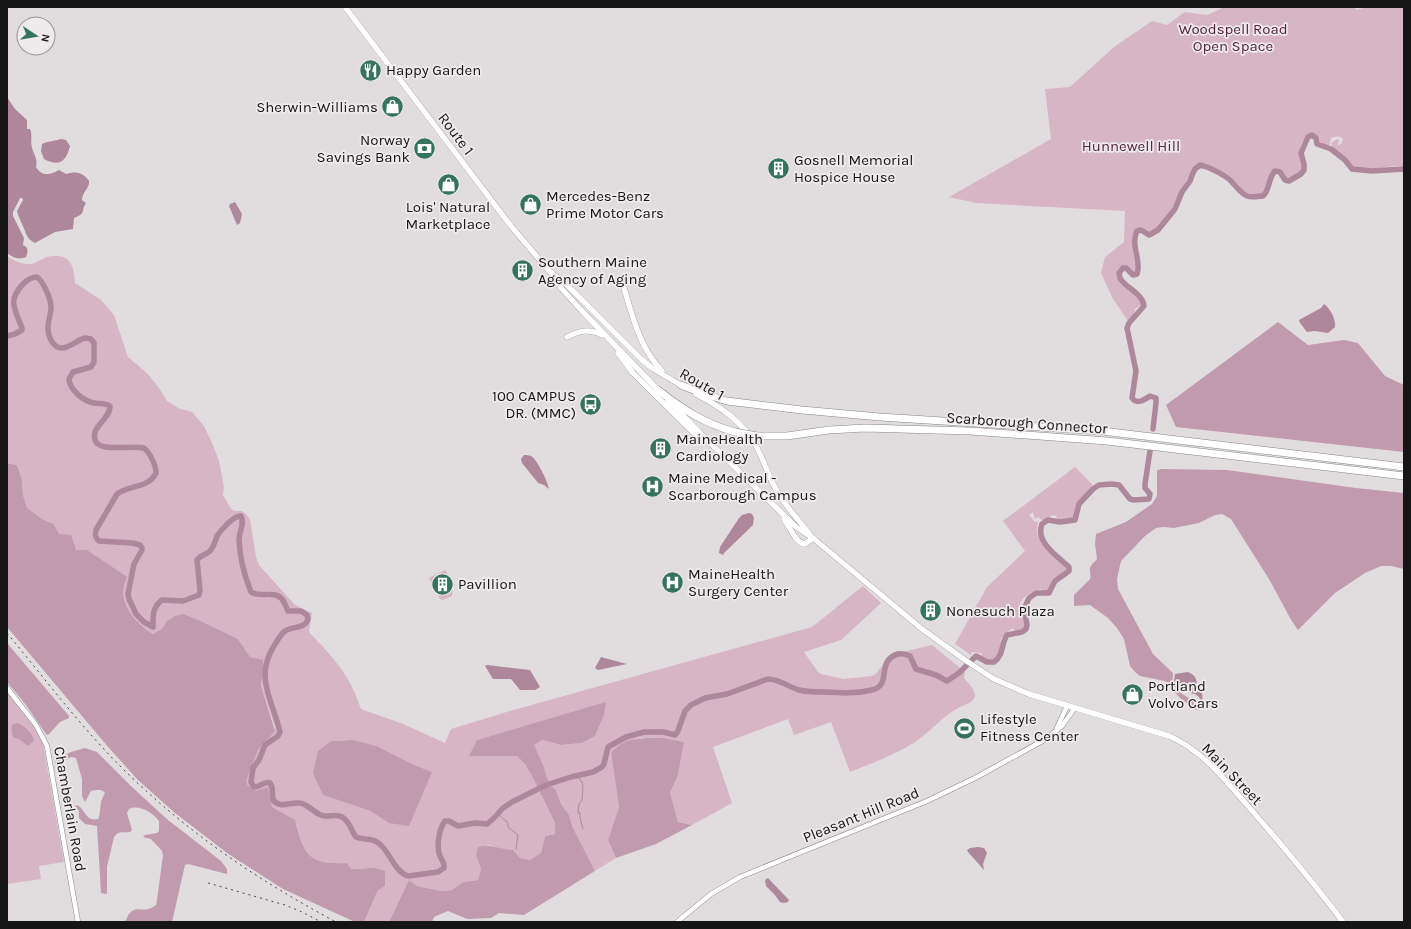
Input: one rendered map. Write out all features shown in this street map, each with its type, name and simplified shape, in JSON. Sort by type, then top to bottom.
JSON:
[{"type":"highway","name":"Scarborough Connector","points":[[681,385],[706,395],[727,400],[802,410],[1102,431],[1404,467]]},
{"type":"highway","name":"Scarborough Connector","points":[[658,390],[698,418],[735,432],[757,436],[787,436],[829,430],[865,428],[970,431],[1107,441],[1404,476]]},
{"type":"main road","name":"Route 1","points":[[344,7],[511,226],[552,273],[562,289],[606,337],[691,424],[796,527],[813,538],[917,625],[974,666]]},
{"type":"main road","name":"Route 1","points":[[552,273],[564,282],[633,352],[652,368],[724,409],[739,423],[756,446],[780,497],[813,538]]},
{"type":"main road","points":[[624,288],[637,332],[645,349],[656,365],[671,380]]},
{"type":"main road","points":[[567,338],[578,332],[587,330],[597,332],[606,337]]},
{"type":"main road","points":[[613,344],[624,362],[645,385],[694,434],[730,463]]},
{"type":"main road","points":[[774,507],[789,526],[798,542],[805,544],[813,538]]},
{"type":"main road","name":"Main Street","points":[[974,666],[994,679],[1014,688],[1180,741],[1194,751],[1220,775],[1291,855],[1343,922]]},
{"type":"street","name":"Chamberlain Road","points":[[7,688],[36,725],[47,746],[78,922]]},
{"type":"street","name":"Pleasant Hill Road","points":[[1055,732],[1060,725],[1067,706]]},
{"type":"street","name":"Pleasant Hill Road","points":[[677,922],[711,894],[740,877],[943,794],[1041,742],[1055,732],[1066,721],[1075,708]]},
{"type":"green space","name":"Hunnewell Hill","points":[[1225,7],[1355,7],[1356,10],[1367,7],[1404,7],[1404,167],[1393,166],[1367,170],[1355,169],[1351,166],[1352,165],[1348,159],[1333,149],[1331,143],[1337,139],[1339,141],[1337,146],[1342,143],[1342,138],[1331,138],[1329,146],[1322,146],[1317,142],[1320,140],[1316,135],[1312,134],[1304,140],[1300,148],[1303,167],[1298,175],[1296,174],[1290,179],[1286,178],[1281,172],[1275,172],[1262,196],[1244,194],[1244,192],[1240,189],[1240,186],[1231,177],[1217,171],[1205,163],[1197,164],[1181,189],[1170,212],[1159,226],[1151,234],[1142,231],[1137,232],[1134,236],[1135,272],[1133,273],[1128,267],[1122,266],[1117,271],[1121,282],[1138,298],[1141,303],[1141,305],[1135,309],[1134,316],[1128,321],[1113,299],[1101,273],[1105,257],[1124,242],[1125,211],[976,203],[949,197],[1051,139],[1045,89],[1070,87],[1114,47],[1152,21],[1167,25],[1185,12],[1207,15]]},
{"type":"green space","points":[[7,256],[19,263],[24,264],[34,263],[49,256],[62,257],[69,261],[72,265],[75,283],[101,300],[114,315],[128,357],[148,374],[167,401],[178,408],[192,412],[204,426],[219,461],[224,487],[223,495],[231,509],[235,511],[242,511],[250,520],[256,557],[259,565],[295,605],[312,613],[309,632],[344,673],[354,691],[361,709],[403,724],[445,743],[451,729],[510,711],[812,627],[863,586],[881,603],[841,640],[804,652],[818,672],[844,679],[872,676],[876,674],[890,655],[932,645],[965,672],[964,678],[973,689],[975,696],[972,701],[952,712],[907,747],[850,772],[831,722],[794,735],[788,719],[713,747],[732,803],[692,825],[678,822],[670,793],[678,775],[684,742],[652,738],[630,741],[611,753],[619,807],[608,840],[616,858],[595,871],[573,828],[569,815],[561,804],[556,790],[551,786],[548,780],[544,767],[533,745],[542,740],[561,745],[582,743],[595,736],[604,715],[525,726],[477,740],[498,755],[517,756],[525,764],[555,823],[555,834],[545,836],[541,853],[530,860],[520,858],[513,850],[488,845],[476,856],[481,869],[478,880],[463,882],[452,890],[441,891],[417,886],[409,880],[389,922],[364,922],[378,890],[367,868],[351,869],[347,863],[317,860],[306,851],[296,822],[241,791],[255,755],[275,728],[261,686],[263,678],[238,639],[215,629],[153,634],[121,621],[123,590],[87,550],[76,550],[59,534],[54,524],[42,519],[27,508],[23,495],[22,480],[17,465],[7,463]],"holes":[[[353,740],[377,746],[412,764],[432,772],[389,823],[370,811],[323,795],[331,741]]]},
{"type":"green space","points":[[1075,467],[1093,485],[1076,506],[1075,517],[1058,521],[1056,516],[1053,515],[1043,521],[1038,517],[1035,519],[1033,512],[1029,515],[1034,521],[1038,522],[1037,533],[1040,539],[1057,560],[1065,565],[1067,571],[1053,581],[1050,588],[1046,592],[1041,592],[1042,589],[1036,591],[1028,594],[1022,600],[1020,606],[1024,628],[1015,632],[1013,628],[1001,639],[1001,649],[998,656],[993,660],[987,660],[981,657],[981,653],[972,652],[971,655],[955,644],[987,587],[1025,551],[1003,521]]},
{"type":"green space","points":[[445,570],[452,583],[453,592],[452,596],[443,600],[440,599],[429,578]]},
{"type":"green space","points":[[7,691],[33,723],[43,743],[64,862],[39,866],[41,879],[7,884]]},
{"type":"shaded area","points":[[7,97],[15,109],[27,120],[27,129],[30,129],[31,132],[31,145],[38,170],[44,174],[59,170],[66,174],[79,173],[89,181],[82,197],[82,200],[86,203],[82,213],[74,218],[73,229],[55,232],[35,243],[25,232],[17,211],[23,200],[20,198],[13,212],[13,216],[24,238],[23,245],[28,250],[26,257],[21,258],[14,257],[7,253]]},
{"type":"shaded area","points":[[61,139],[66,140],[70,146],[64,159],[61,162],[54,163],[44,159],[41,151],[42,144]]},
{"type":"shaded area","points":[[235,202],[242,214],[240,223],[237,225],[229,206]]},
{"type":"shaded area","points":[[1324,304],[1332,314],[1335,321],[1335,327],[1328,333],[1315,331],[1307,332],[1299,320],[1321,308]]},
{"type":"shaded area","points":[[1278,322],[1308,345],[1344,340],[1358,343],[1385,376],[1404,385],[1404,452],[1176,427],[1166,405]]},
{"type":"shaded area","points":[[524,455],[531,456],[536,461],[549,489],[538,483],[522,463],[521,459]]},
{"type":"shaded area","points":[[7,463],[17,465],[22,480],[23,495],[27,508],[42,519],[54,524],[59,534],[71,535],[76,550],[87,550],[127,577],[123,593],[126,605],[133,617],[148,631],[153,634],[162,629],[167,621],[175,616],[183,614],[238,639],[250,657],[263,660],[261,686],[275,731],[258,750],[246,781],[247,785],[256,791],[268,787],[272,807],[295,820],[301,842],[305,850],[316,860],[334,863],[347,863],[351,869],[374,868],[385,871],[385,886],[378,890],[364,922],[355,922],[283,889],[227,853],[175,813],[138,780],[109,748],[7,627]]},
{"type":"shaded area","points":[[1157,470],[1227,470],[1356,488],[1404,493],[1404,569],[1391,566],[1381,566],[1365,573],[1335,593],[1298,630],[1269,579],[1231,519],[1222,514],[1215,515],[1199,523],[1174,528],[1156,528],[1145,536],[1121,561],[1117,579],[1118,589],[1153,654],[1173,673],[1172,687],[1199,705],[1200,707],[1196,710],[1180,698],[1165,681],[1140,676],[1135,672],[1130,666],[1124,639],[1108,618],[1090,605],[1074,606],[1074,595],[1090,579],[1090,568],[1097,559],[1095,544],[1096,534],[1126,522],[1152,504],[1157,496]]},
{"type":"shaded area","points":[[749,513],[752,514],[754,518],[753,525],[723,555],[719,553],[720,547],[739,518],[742,515]]},
{"type":"shaded area","points":[[7,643],[69,716],[69,718],[60,722],[48,735],[7,682]]},
{"type":"shaded area","points":[[601,657],[627,664],[598,670],[595,668]]},
{"type":"shaded area","points":[[485,666],[530,670],[540,687],[535,690],[520,690],[511,679],[493,679]]},
{"type":"shaded area","points":[[1188,672],[1196,678],[1197,687],[1202,693],[1203,704],[1199,697],[1195,694],[1179,690],[1173,686],[1175,674]]},
{"type":"shaded area","points":[[606,702],[604,715],[595,736],[582,743],[561,745],[542,740],[534,745],[548,780],[551,786],[556,790],[561,804],[569,815],[573,828],[595,871],[524,915],[499,913],[491,918],[467,919],[448,911],[434,917],[432,922],[389,922],[409,880],[417,886],[441,891],[452,890],[463,882],[478,880],[481,869],[476,856],[478,847],[491,846],[513,850],[520,858],[530,860],[541,853],[545,836],[555,834],[555,823],[525,764],[517,756],[469,756],[477,740]]},
{"type":"shaded area","points":[[17,723],[25,727],[33,737],[34,740],[28,746],[19,739],[13,737],[12,725]]},
{"type":"shaded area","points":[[648,738],[663,738],[684,742],[678,775],[670,793],[678,822],[692,825],[656,844],[616,858],[608,840],[619,807],[611,753],[620,745],[628,741]]},
{"type":"shaded area","points":[[353,740],[377,746],[412,764],[432,772],[409,826],[389,823],[370,811],[323,795],[313,773],[318,751],[331,741]]},
{"type":"shaded area","points":[[85,748],[97,752],[168,820],[221,861],[227,869],[227,874],[188,864],[185,865],[172,922],[125,922],[131,912],[137,909],[145,910],[152,908],[156,905],[157,900],[163,855],[162,851],[151,839],[143,837],[159,831],[159,821],[146,810],[141,808],[129,809],[127,813],[132,830],[130,832],[119,833],[114,837],[107,867],[107,893],[101,893],[97,826],[85,824],[79,818],[79,811],[75,806],[77,805],[80,807],[90,819],[98,819],[105,793],[100,790],[91,791],[85,802],[82,796],[82,779],[76,758],[71,757],[55,765],[55,760],[71,752]]},
{"type":"shaded area","points":[[978,847],[984,848],[987,853],[983,864],[984,870],[967,850]]},
{"type":"shaded area","points":[[768,878],[789,900],[788,902],[780,902],[766,886],[765,880]]},
{"type":"waterway","points":[[1153,429],[1156,398],[1150,396],[1138,401],[1132,398],[1136,371],[1127,328],[1129,323],[1144,306],[1138,295],[1122,281],[1119,273],[1123,268],[1126,268],[1133,275],[1137,274],[1138,264],[1135,247],[1135,236],[1137,231],[1141,230],[1149,235],[1158,230],[1175,209],[1182,192],[1190,181],[1195,169],[1200,165],[1207,167],[1231,181],[1245,195],[1253,197],[1263,196],[1267,191],[1271,177],[1275,171],[1280,172],[1285,180],[1289,181],[1301,174],[1304,170],[1301,153],[1308,137],[1312,135],[1316,138],[1317,144],[1331,149],[1345,160],[1352,169],[1372,171],[1404,169]]},
{"type":"waterway","points":[[7,336],[22,330],[15,310],[15,295],[26,281],[37,277],[44,286],[50,300],[51,312],[48,331],[54,344],[59,348],[63,348],[85,338],[91,339],[94,343],[94,362],[91,367],[73,372],[69,379],[74,391],[86,400],[110,406],[107,415],[95,432],[94,437],[96,442],[99,445],[111,448],[144,448],[152,459],[156,473],[153,478],[144,484],[127,489],[117,494],[95,533],[96,538],[99,541],[133,543],[140,545],[142,548],[134,564],[128,594],[136,614],[144,622],[153,627],[153,616],[155,609],[162,600],[183,601],[199,595],[200,590],[197,560],[211,549],[221,530],[235,518],[241,516],[242,525],[239,537],[240,553],[244,573],[251,592],[255,594],[271,594],[279,596],[283,600],[288,611],[301,611],[307,615],[308,619],[304,624],[285,631],[277,640],[268,657],[265,679],[280,732],[278,736],[265,745],[259,760],[253,768],[251,782],[254,787],[266,782],[270,783],[272,787],[273,800],[276,803],[282,805],[302,803],[321,815],[337,815],[342,817],[347,821],[356,837],[377,842],[385,850],[399,870],[408,876],[438,872],[444,868],[438,843],[441,829],[445,821],[449,821],[458,826],[475,823],[487,824],[503,808],[512,802],[546,785],[593,772],[602,767],[608,747],[626,737],[644,732],[663,732],[675,735],[678,731],[685,711],[691,705],[705,698],[727,694],[768,679],[776,680],[795,689],[808,692],[848,693],[872,690],[882,683],[887,662],[891,657],[898,654],[910,656],[916,669],[936,675],[947,681],[959,673],[976,656],[987,662],[994,662],[1001,653],[1007,635],[1022,632],[1026,629],[1027,625],[1024,609],[1029,598],[1036,593],[1049,593],[1055,581],[1069,571],[1069,567],[1044,543],[1041,531],[1042,524],[1048,520],[1060,522],[1075,520],[1079,504],[1093,489],[1099,485],[1119,485],[1130,499],[1149,499],[1150,494],[1145,488],[1145,484],[1150,451]]},
{"type":"waterway","points":[[577,775],[582,782],[583,787],[582,800],[579,804],[578,813],[580,813],[583,829]]},
{"type":"waterway","points":[[498,814],[508,823],[508,827],[518,835],[516,849]]},
{"type":"railway","points":[[7,633],[92,736],[123,769],[172,814],[251,872],[336,922]]},
{"type":"railway","points":[[208,883],[285,905],[321,922]]},
{"type":"place","name":"Happy Garden","points":[[371,70]]},
{"type":"place","name":"Sherwin-Williams","points":[[393,107]]},
{"type":"place","name":"Norway Savings Bank","points":[[425,149]]},
{"type":"place","name":"Gosnell Memorial Hospice House","points":[[779,169]]},
{"type":"place","name":"Lois' Natural Marketplace","points":[[448,184]]},
{"type":"place","name":"Mercedes-Benz Prime Motor Cars","points":[[530,205]]},
{"type":"place","name":"Southern Maine Agency of Aging","points":[[523,271]]},
{"type":"place","name":"100 CAMPUS DR. (MMC)","points":[[591,405]]},
{"type":"place","name":"MaineHealth Cardiology","points":[[660,448]]},
{"type":"place","name":"Maine Medical - Scarborough Campus","points":[[653,487]]},
{"type":"place","name":"MaineHealth Surgery Center","points":[[673,583]]},
{"type":"place","name":"Pavillion","points":[[442,584]]},
{"type":"place","name":"Nonesuch Plaza","points":[[930,611]]},
{"type":"place","name":"Portland Volvo Cars","points":[[1133,695]]},
{"type":"place","name":"Lifestyle Fitness Center","points":[[964,728]]},
{"type":"park label","name":"Woodspell Road Open Space","points":[[1233,38]]}]
